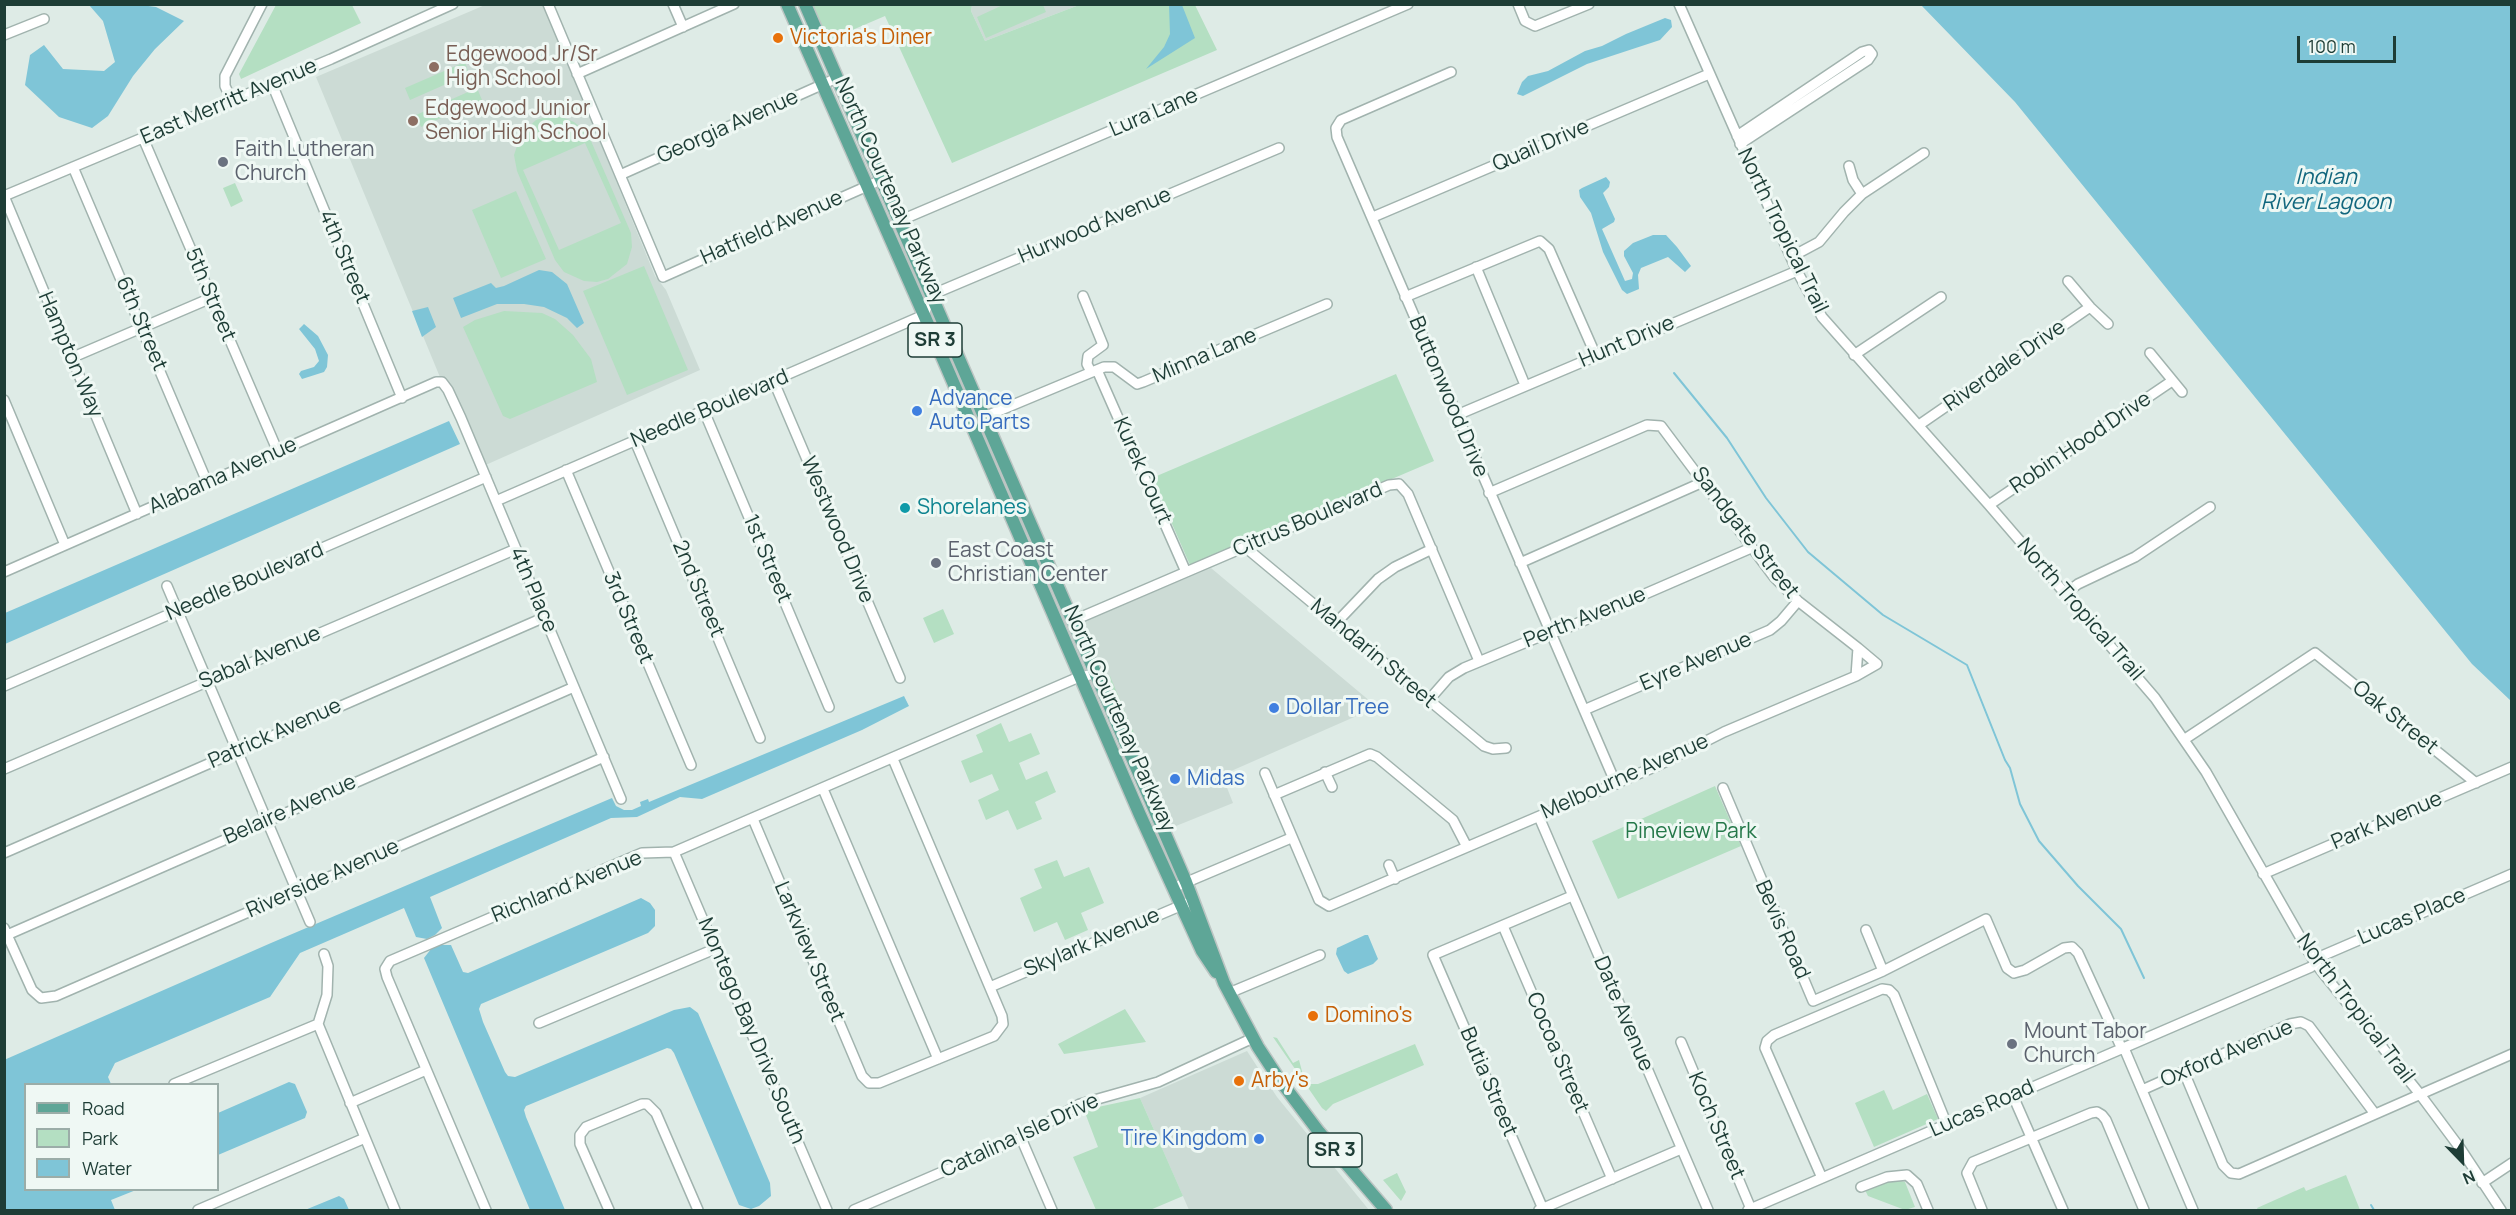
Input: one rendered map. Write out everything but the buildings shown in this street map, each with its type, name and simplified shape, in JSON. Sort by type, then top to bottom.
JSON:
[{"type":"main road","name":"North Courtenay Parkway","points":[[787,4],[1079,676],[1202,951],[1226,988],[1253,1038],[1300,1108],[1386,1210]]},
{"type":"main road","name":"North Courtenay Parkway","points":[[805,4],[1194,900],[1226,988]]},
{"type":"street","points":[[232,100],[225,86],[225,76],[262,4]]},
{"type":"street","name":"East Merritt Avenue","points":[[5,196],[272,84],[453,4]]},
{"type":"street","points":[[548,4],[620,175]]},
{"type":"street","points":[[674,4],[683,27]]},
{"type":"street","points":[[577,74],[734,4]]},
{"type":"street","name":"Lura Lane","points":[[899,221],[1408,4]]},
{"type":"street","points":[[1518,4],[1525,21],[1535,26],[1589,4]]},
{"type":"street","name":"North Tropical Trail","points":[[1679,4],[1791,258],[1822,317],[2066,593],[2127,664],[2186,740],[2315,963],[2419,1093],[2501,1210]]},
{"type":"street","points":[[4,35],[44,19]]},
{"type":"street","points":[[1739,140],[1807,95],[1868,60],[1872,54],[1869,50],[1862,52],[1807,95]]},
{"type":"street","name":"Buttonwood Drive","points":[[1451,72],[1341,120],[1336,128],[1337,138],[1616,784]]},
{"type":"street","name":"Quail Drive","points":[[1372,217],[1709,74]]},
{"type":"street","name":"Georgia Avenue","points":[[620,175],[837,78]]},
{"type":"street","name":"4th Street","points":[[272,84],[402,398]]},
{"type":"street","name":"5th Street","points":[[143,138],[278,452]]},
{"type":"street","name":"Hurwood Avenue","points":[[931,295],[1279,148]]},
{"type":"street","points":[[1791,258],[1824,238],[1844,212],[1862,194],[1924,153]]},
{"type":"street","points":[[1849,166],[1853,180],[1862,194]]},
{"type":"street","name":"6th Street","points":[[73,167],[207,482]]},
{"type":"street","name":"Hatfield Avenue","points":[[620,175],[663,277],[881,180]]},
{"type":"street","name":"Hampton Way","points":[[5,196],[137,514]]},
{"type":"street","points":[[1405,297],[1535,241],[1540,241],[1546,244],[1596,356]]},
{"type":"street","points":[[1476,267],[1525,385]]},
{"type":"street","name":"Hunt Drive","points":[[1456,415],[1797,271]]},
{"type":"street","name":"Riverdale Drive","points":[[2068,280],[2090,307],[2108,324]]},
{"type":"street","points":[[924,315],[931,295]]},
{"type":"street","points":[[984,417],[1094,371],[1087,364],[1088,357],[1103,345],[1083,296]]},
{"type":"street","points":[[1854,355],[1941,297]]},
{"type":"street","points":[[71,358],[212,298]]},
{"type":"street","name":"Minna Lane","points":[[1094,371],[1104,367],[1113,368],[1137,384],[1327,303]]},
{"type":"street","name":"Riverdale Drive","points":[[1919,425],[2090,307]]},
{"type":"street","name":"Needle Boulevard","points":[[496,501],[924,315]]},
{"type":"street","name":"Robin Hood Drive","points":[[2150,353],[2182,392]]},
{"type":"street","name":"Kurek Court","points":[[1094,371],[1186,572]]},
{"type":"street","name":"Robin Hood Drive","points":[[1989,505],[2172,381]]},
{"type":"street","name":"Alabama Avenue","points":[[4,572],[436,382],[442,382]]},
{"type":"street","name":"4th Place","points":[[442,382],[448,390],[486,477],[621,799]]},
{"type":"street","name":"Westwood Drive","points":[[774,382],[900,678]]},
{"type":"street","points":[[4,400],[65,545]]},
{"type":"street","name":"1st Street","points":[[704,411],[830,707]]},
{"type":"street","name":"Sandgate Street","points":[[1489,493],[1647,425],[1657,424],[1665,430],[1751,548],[1798,601],[1858,648]]},
{"type":"street","name":"2nd Street","points":[[635,441],[760,738]]},
{"type":"street","name":"3rd Street","points":[[566,470],[691,765]]},
{"type":"street","name":"Needle Boulevard","points":[[4,686],[486,477]]},
{"type":"street","points":[[1520,563],[1704,482]]},
{"type":"street","name":"Citrus Boulevard","points":[[1072,621],[1394,484],[1399,484],[1408,494],[1479,661]]},
{"type":"street","points":[[2066,593],[2078,584],[2134,557],[2210,507]]},
{"type":"street","name":"Mandarin Street","points":[[1245,547],[1484,746],[1493,749],[1506,748]]},
{"type":"street","name":"Perth Avenue","points":[[1428,700],[1449,677],[1479,661],[1751,548]]},
{"type":"street","name":"Sabal Avenue","points":[[4,769],[516,549]]},
{"type":"street","points":[[1336,623],[1378,579],[1395,567],[1432,549]]},
{"type":"street","points":[[167,586],[310,922]]},
{"type":"street","name":"Eyre Avenue","points":[[1584,710],[1770,630],[1798,601]]},
{"type":"street","name":"Patrick Avenue","points":[[4,853],[545,617]]},
{"type":"street","points":[[1856,676],[1858,648]]},
{"type":"street","name":"Melbourne Avenue","points":[[1291,838],[1319,900],[1326,905],[1334,905],[1616,784],[1724,732],[1856,676],[1877,664],[1858,648]]},
{"type":"street","name":"Oak Street","points":[[2186,740],[2315,653],[2476,783]]},
{"type":"street","name":"Richland Avenue","points":[[486,1210],[385,969],[390,961],[642,853],[674,852],[893,759],[1079,676],[1095,674]]},
{"type":"street","name":"Belaire Avenue","points":[[6,931],[574,687]]},
{"type":"street","points":[[1274,795],[1364,755],[1377,757],[1453,820],[1467,847]]},
{"type":"street","name":"Riverside Avenue","points":[[6,931],[32,990],[41,998],[56,996],[604,758]]},
{"type":"street","points":[[823,789],[938,1059],[994,1036],[1004,1020],[893,759]]},
{"type":"street","name":"Park Avenue","points":[[2263,874],[2511,767]]},
{"type":"street","points":[[1325,772],[1332,787]]},
{"type":"street","points":[[1172,888],[1291,838],[1264,773]]},
{"type":"street","name":"Bevis Road","points":[[1723,788],[1813,1001],[1883,971],[1986,919],[2007,968],[2014,973],[2025,970],[2064,948],[2072,948],[2078,953],[2123,1048]]},
{"type":"street","name":"Date Avenue","points":[[1539,817],[1708,1210]]},
{"type":"street","name":"Larkview Street","points":[[753,819],[862,1076],[869,1083],[879,1083],[938,1059]]},
{"type":"street","name":"Montego Bay Drive South","points":[[674,852],[717,948],[827,1210]]},
{"type":"street","points":[[1389,865],[1395,879]]},
{"type":"street","name":"Lucas Place","points":[[2315,963],[2324,955],[2511,874]]},
{"type":"street","points":[[1503,926],[1572,896]]},
{"type":"street","name":"Skylark Avenue","points":[[990,987],[1194,900]]},
{"type":"street","name":"Butia Street","points":[[1503,926],[1433,955],[1541,1210]]},
{"type":"street","name":"Cocoa Street","points":[[1503,926],[1612,1179]]},
{"type":"street","points":[[1866,930],[1883,971]]},
{"type":"street","points":[[539,1023],[717,948]]},
{"type":"street","points":[[324,954],[328,966],[327,995],[318,1024],[395,1210]]},
{"type":"street","points":[[1226,988],[1320,955]]},
{"type":"street","name":"Lucas Road","points":[[1750,1210],[2311,967],[2315,963]]},
{"type":"street","points":[[1822,1178],[1765,1048],[1767,1041],[1774,1035],[1882,989],[1889,990],[1893,995],[1947,1125]]},
{"type":"street","name":"Oxford Avenue","points":[[2142,1090],[2290,1024],[2301,1022],[2309,1026],[2375,1114]]},
{"type":"street","points":[[176,1083],[318,1024]]},
{"type":"street","name":"Catalina Isle Drive","points":[[854,1210],[1021,1138],[1080,1104],[1158,1082],[1253,1038]]},
{"type":"street","name":"Koch Street","points":[[1681,1042],[1750,1210]]},
{"type":"street","points":[[2123,1048],[2193,1210]]},
{"type":"street","points":[[2184,1072],[2223,1165],[2231,1173],[2239,1174],[2511,1054]]},
{"type":"street","points":[[350,1103],[426,1071]]},
{"type":"street","points":[[2013,1095],[2063,1210]]},
{"type":"street","points":[[609,1210],[580,1144],[580,1135],[586,1127],[636,1105],[647,1104],[656,1113],[698,1210]]},
{"type":"street","points":[[1982,1210],[1967,1178],[1967,1169],[1973,1162],[2097,1112],[2106,1120],[2144,1210]]},
{"type":"street","points":[[198,1210],[365,1138]]},
{"type":"street","points":[[1021,1138],[1052,1210]]},
{"type":"street","points":[[1541,1210],[1681,1149]]},
{"type":"street","points":[[2482,1183],[2511,1163]]},
{"type":"street","points":[[1861,1187],[1887,1177],[1907,1175],[1917,1184],[1928,1210]]},
{"type":"shaded area","points":[[485,5],[544,5],[655,276],[666,290],[700,370],[481,467],[442,382],[316,77]]},
{"type":"shaded area","points":[[972,5],[1079,5],[985,41],[971,11]]},
{"type":"shaded area","points":[[1211,568],[1377,707],[1222,775],[1233,803],[1171,828],[1082,627],[1083,622]]},
{"type":"shaded area","points":[[1247,1051],[1277,1097],[1369,1210],[1189,1210],[1140,1098]]},
{"type":"green space","points":[[1005,4],[1043,5],[1046,12],[986,38],[977,17]]},
{"type":"green space","points":[[276,5],[352,5],[361,23],[241,79],[239,74]]},
{"type":"green space","points":[[805,5],[972,5],[971,11],[985,41],[1079,5],[1195,5],[1217,50],[952,163],[885,16],[822,43]]},
{"type":"green space","points":[[465,62],[469,74],[410,100],[405,88]]},
{"type":"green space","points":[[477,88],[482,100],[421,127],[416,115]]},
{"type":"green space","points":[[549,116],[562,117],[574,122],[588,134],[631,233],[632,247],[627,264],[608,279],[597,282],[584,281],[564,272],[555,260],[517,171],[514,155],[521,134],[536,120]],"holes":[[[585,143],[621,223],[559,250],[523,170]]]},
{"type":"green space","points":[[235,183],[243,201],[231,207],[223,188]]},
{"type":"green space","points":[[516,191],[546,259],[501,278],[472,210]]},
{"type":"green space","points":[[644,266],[688,370],[627,395],[583,291]]},
{"type":"green space","points":[[504,311],[542,313],[555,319],[573,335],[591,359],[597,382],[510,419],[503,416],[463,327],[475,320]]},
{"type":"green space","points":[[1396,374],[1434,461],[1190,565],[1152,478]]},
{"type":"green space","points":[[943,609],[954,634],[934,643],[923,618]]},
{"type":"green space","points":[[1110,676],[1139,745],[1136,747],[1107,677]]},
{"type":"green space","points":[[1001,723],[1009,742],[1031,733],[1040,754],[1019,763],[1026,780],[1047,771],[1056,792],[1035,802],[1042,819],[1017,830],[1008,810],[986,820],[978,800],[999,790],[992,774],[970,783],[961,761],[983,752],[976,735]]},
{"type":"green space","name":"Pineview Park","points":[[1715,786],[1741,846],[1618,899],[1592,841]]},
{"type":"green space","points":[[1057,860],[1064,877],[1089,867],[1104,903],[1081,913],[1088,930],[1065,940],[1057,922],[1034,932],[1020,898],[1042,888],[1034,869]]},
{"type":"green space","points":[[1125,1009],[1146,1042],[1064,1054],[1058,1044]]},
{"type":"green space","points":[[1273,1037],[1277,1038],[1293,1063],[1299,1060],[1303,1075],[1310,1084],[1318,1084],[1415,1044],[1424,1065],[1333,1104],[1326,1111]]},
{"type":"green space","points":[[1884,1090],[1893,1110],[1927,1094],[1938,1119],[1874,1147],[1855,1103]]},
{"type":"green space","points":[[1140,1098],[1183,1196],[1150,1210],[1096,1210],[1073,1157],[1098,1147],[1084,1110]]},
{"type":"green space","points":[[1397,1173],[1406,1192],[1401,1201],[1383,1180]]},
{"type":"green space","points":[[2346,1175],[2360,1210],[2258,1210],[2257,1208],[2304,1187],[2306,1191]]},
{"type":"green space","points":[[1894,1179],[1905,1182],[1915,1207],[1905,1210],[1868,1196],[1865,1190]]},
{"type":"water","points":[[89,5],[156,7],[184,21],[155,49],[133,76],[108,116],[92,128],[59,117],[25,85],[30,55],[44,45],[63,69],[104,71],[115,62],[103,21]]},
{"type":"water","points":[[1169,5],[1182,5],[1195,38],[1146,69],[1164,47],[1170,34]]},
{"type":"water","name":"Indian River Lagoon","points":[[1921,5],[2511,5],[2511,701],[2472,664],[2015,102]]},
{"type":"water","points":[[1665,18],[1671,20],[1672,27],[1660,40],[1587,64],[1523,96],[1517,94],[1522,82],[1528,76],[1548,71],[1585,51],[1602,46]]},
{"type":"water","points":[[1606,177],[1610,182],[1609,187],[1603,193],[1615,219],[1602,229],[1625,281],[1632,279],[1633,273],[1624,256],[1624,251],[1633,243],[1653,235],[1666,235],[1677,247],[1691,266],[1685,272],[1668,257],[1641,268],[1638,275],[1639,289],[1627,294],[1622,290],[1603,252],[1591,213],[1580,197],[1579,190]]},
{"type":"water","points":[[539,270],[552,272],[567,284],[584,323],[577,328],[567,318],[544,307],[524,304],[497,304],[461,318],[453,298],[491,283],[496,288],[504,286]]},
{"type":"water","points":[[428,307],[436,327],[422,337],[412,311]]},
{"type":"water","points":[[304,324],[318,336],[328,355],[324,372],[302,379],[299,374],[301,371],[314,367],[319,361],[315,349],[299,329]]},
{"type":"water","points":[[449,421],[460,444],[5,644],[5,613]]},
{"type":"water","points":[[904,696],[909,706],[862,730],[702,799],[680,797],[637,817],[611,818],[430,897],[442,928],[427,939],[416,937],[404,908],[300,953],[270,997],[115,1063],[108,1077],[111,1083],[24,1083],[24,1191],[134,1191],[111,1200],[115,1210],[5,1210],[4,1060],[612,798],[616,806],[624,810],[632,810],[641,806],[640,802],[648,799],[649,802]]},
{"type":"water","points":[[641,898],[650,903],[655,910],[655,926],[648,933],[481,1004],[479,1009],[483,1022],[505,1072],[508,1076],[515,1077],[674,1010],[690,1007],[698,1013],[770,1183],[771,1196],[759,1206],[751,1209],[739,1205],[674,1053],[667,1048],[526,1106],[524,1110],[526,1117],[565,1210],[530,1210],[424,958],[431,949],[439,945],[451,945],[463,972],[468,973]]},
{"type":"water","points":[[1368,935],[1378,959],[1373,964],[1348,974],[1344,971],[1336,954],[1337,948]]},
{"type":"water","points":[[289,1082],[295,1084],[307,1112],[305,1118],[219,1155],[219,1113]]},
{"type":"water","points":[[339,1196],[344,1199],[349,1210],[305,1210]]},
{"type":"waterway","points":[[1674,373],[1727,438],[1766,498],[1808,552],[1883,615],[1967,665],[2010,768],[2020,804],[2039,841],[2078,886],[2121,929],[2144,978]]},
{"type":"waterway","points":[[2371,1205],[2374,1210]]},
{"type":"place","name":"Victoria's Diner","points":[[778,38]]},
{"type":"place","name":"Edgewood Jr/Sr High School","points":[[434,67]]},
{"type":"place","name":"Edgewood Junior Senior High School","points":[[413,121]]},
{"type":"place","name":"Faith Lutheran Church","points":[[223,162]]},
{"type":"place","name":"Advance Auto Parts","points":[[917,411]]},
{"type":"place","name":"Shorelanes","points":[[905,508]]},
{"type":"place","name":"East Coast Christian Center","points":[[936,563]]},
{"type":"place","name":"Dollar Tree","points":[[1274,708]]},
{"type":"place","name":"Midas","points":[[1175,779]]},
{"type":"place","name":"Domino's","points":[[1313,1016]]},
{"type":"place","name":"Mount Tabor Church","points":[[2012,1044]]},
{"type":"place","name":"Arby's","points":[[1239,1081]]},
{"type":"place","name":"Tire Kingdom","points":[[1259,1139]]}]
